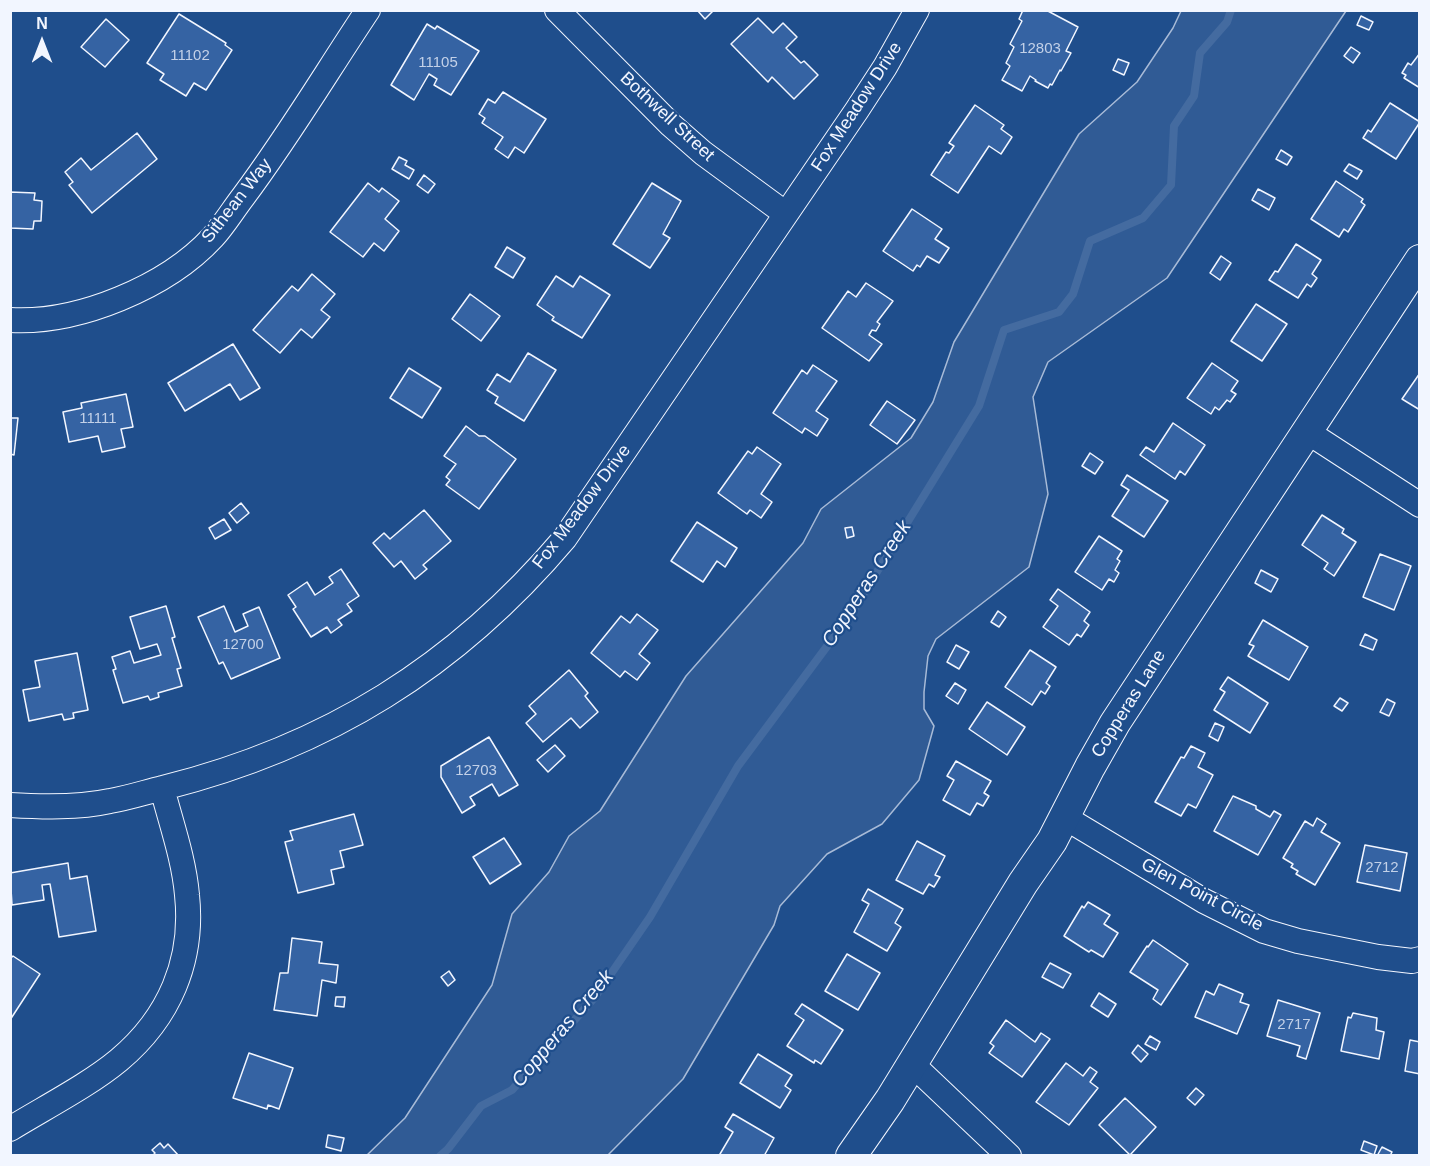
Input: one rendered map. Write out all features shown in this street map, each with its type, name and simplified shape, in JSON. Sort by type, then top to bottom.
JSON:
[{"type":"street","name":"Sithean Way","points":[[10,320],[72,314],[109,303],[133,293],[190,257],[212,237],[271,159],[368,10]]},
{"type":"street","name":"Bothwell Street","points":[[557,10],[671,125],[703,153],[786,214]]},
{"type":"street","name":"Fox Meadow Drive","points":[[10,805],[70,806],[109,802],[201,778],[290,746],[350,718],[402,686],[440,660],[494,614],[565,538],[857,110],[885,67],[917,10]]},
{"type":"street","name":"Copperas Lane","points":[[851,1155],[890,1100],[1023,883],[1052,841],[1115,723],[1419,260]]},
{"type":"street","points":[[1306,431],[1419,504]]},
{"type":"street","points":[[10,1129],[117,1062],[142,1039],[171,998],[185,953],[189,923],[184,874],[162,788]]},
{"type":"street","name":"Glen Point Circle","points":[[1064,817],[1204,901],[1264,930],[1298,941],[1378,957],[1412,961],[1419,959]]},
{"type":"street","points":[[912,1064],[1009,1155]]},
{"type":"shaded area","points":[[1181,11],[1346,11],[1167,278],[1048,362],[1033,397],[1048,494],[1029,567],[936,639],[928,656],[924,692],[924,709],[934,726],[919,780],[882,824],[827,854],[780,906],[774,925],[683,1079],[608,1155],[366,1156],[405,1118],[492,985],[512,914],[549,872],[569,836],[600,811],[686,676],[803,543],[821,509],[911,438],[933,402],[954,342],[1079,134],[1137,82],[1173,28]]},
{"type":"building","points":[[697,10],[714,10],[705,19]]},
{"type":"building","points":[[1023,10],[1046,10],[1078,27],[1066,51],[1071,53],[1048,88],[1030,76],[1022,91],[1002,80],[1010,66],[1006,63],[1014,47],[1010,44],[1022,21],[1019,19]]},
{"type":"building","points":[[179,14],[226,43],[225,45],[232,50],[206,90],[194,83],[186,96],[160,80],[164,74],[147,63]]},
{"type":"building","points":[[1361,16],[1373,22],[1369,30],[1357,25]]},
{"type":"building","points":[[758,18],[773,33],[783,23],[797,37],[786,48],[818,75],[794,99],[772,77],[768,82],[731,44]]},
{"type":"building","points":[[106,19],[129,40],[105,67],[81,47]]},
{"type":"building","points":[[427,24],[435,29],[437,26],[479,51],[451,95],[434,85],[437,79],[429,74],[414,100],[391,85]]},
{"type":"building","points":[[1351,47],[1360,53],[1353,63],[1344,56]]},
{"type":"building","points":[[1420,53],[1420,88],[1404,78],[1406,75],[1402,73],[1408,63],[1411,65]]},
{"type":"building","points":[[1118,59],[1129,63],[1124,75],[1113,70]]},
{"type":"building","points":[[503,92],[546,119],[524,153],[515,147],[508,158],[495,149],[503,137],[482,123],[485,118],[479,114],[488,99],[495,103]]},
{"type":"building","points":[[1390,103],[1420,122],[1396,159],[1363,138],[1368,130],[1371,132]]},
{"type":"building","points":[[975,105],[1004,125],[1001,129],[1012,137],[1001,154],[989,146],[958,193],[931,175],[946,152],[949,153],[954,146],[949,143]]},
{"type":"building","points":[[137,133],[157,159],[92,213],[69,185],[73,182],[65,172],[81,158],[91,170]]},
{"type":"building","points":[[1281,150],[1292,157],[1287,165],[1276,159]]},
{"type":"building","points":[[399,157],[407,161],[405,165],[414,170],[409,179],[392,169]]},
{"type":"building","points":[[1349,164],[1362,171],[1357,179],[1344,171]]},
{"type":"building","points":[[424,175],[435,184],[428,193],[417,185]]},
{"type":"building","points":[[1336,181],[1363,199],[1361,202],[1365,205],[1348,232],[1344,229],[1339,237],[1311,219]]},
{"type":"building","points":[[368,183],[379,192],[382,188],[399,201],[385,219],[399,231],[384,251],[374,243],[363,257],[330,232]]},
{"type":"building","points":[[652,183],[681,201],[663,234],[670,238],[650,268],[613,244]]},
{"type":"building","points":[[1258,189],[1275,198],[1269,210],[1252,200]]},
{"type":"building","points":[[10,192],[35,193],[34,200],[42,201],[41,221],[34,221],[33,229],[10,228]]},
{"type":"building","points":[[912,209],[942,229],[935,239],[949,248],[939,263],[927,256],[920,267],[917,265],[913,271],[883,251]]},
{"type":"building","points":[[1296,244],[1321,260],[1312,274],[1317,278],[1311,287],[1307,284],[1298,298],[1269,280],[1275,271],[1278,272]]},
{"type":"building","points":[[507,247],[525,258],[513,278],[495,267]]},
{"type":"building","points":[[1221,256],[1231,263],[1220,280],[1210,273]]},
{"type":"building","points":[[312,274],[335,294],[321,310],[330,317],[312,338],[301,329],[280,353],[253,330],[292,286],[298,291]]},
{"type":"building","points":[[556,276],[573,287],[580,276],[610,295],[582,338],[552,320],[554,317],[537,305]]},
{"type":"building","points":[[866,283],[893,301],[877,322],[880,324],[876,331],[872,330],[869,335],[882,344],[869,361],[822,328],[848,291],[856,297]]},
{"type":"building","points":[[470,294],[500,316],[481,341],[452,319]]},
{"type":"building","points":[[1256,304],[1287,324],[1262,361],[1231,341]]},
{"type":"building","points":[[233,344],[260,388],[240,400],[230,384],[185,411],[168,383]]},
{"type":"building","points":[[528,353],[556,370],[524,421],[495,403],[498,397],[487,390],[497,374],[510,382]]},
{"type":"building","points":[[1212,363],[1238,381],[1231,391],[1236,394],[1230,402],[1227,400],[1219,410],[1215,407],[1211,414],[1187,398]]},
{"type":"building","points":[[813,365],[837,381],[816,411],[828,419],[817,436],[805,428],[802,433],[773,413],[802,370],[807,374]]},
{"type":"building","points":[[409,368],[441,388],[422,418],[390,398]]},
{"type":"building","points":[[1420,373],[1420,410],[1402,399]]},
{"type":"building","points":[[126,394],[133,427],[121,429],[125,447],[102,452],[98,436],[69,442],[63,412],[82,408],[81,403]]},
{"type":"building","points":[[887,401],[915,420],[897,444],[870,425]]},
{"type":"building","points":[[10,418],[18,418],[14,455],[10,454]]},
{"type":"building","points":[[1173,423],[1205,445],[1185,475],[1180,471],[1175,479],[1140,455],[1146,447],[1154,452]]},
{"type":"building","points":[[466,426],[479,436],[485,436],[516,459],[479,509],[446,485],[450,480],[446,477],[456,464],[444,456]]},
{"type":"building","points":[[757,447],[781,464],[761,494],[772,502],[761,518],[750,510],[747,514],[718,493],[748,451],[752,454]]},
{"type":"building","points":[[1090,453],[1103,462],[1095,474],[1082,466]]},
{"type":"building","points":[[1127,475],[1168,501],[1144,537],[1112,516],[1129,490],[1121,485]]},
{"type":"building","points":[[241,503],[249,513],[237,523],[229,513]]},
{"type":"building","points":[[424,510],[451,541],[423,565],[427,569],[415,579],[401,561],[394,567],[373,543],[384,533],[390,539]]},
{"type":"building","points":[[1322,515],[1344,529],[1342,533],[1356,542],[1334,576],[1324,569],[1328,563],[1302,545]]},
{"type":"building","points":[[224,519],[231,530],[215,539],[209,528]]},
{"type":"building","points":[[697,522],[737,548],[725,567],[717,561],[703,582],[671,561]]},
{"type":"building","points":[[852,527],[854,536],[847,538],[845,528]]},
{"type":"building","points":[[1099,536],[1122,551],[1117,559],[1120,561],[1115,570],[1119,573],[1114,582],[1109,579],[1102,590],[1075,572]]},
{"type":"building","points":[[1380,554],[1411,566],[1394,610],[1363,597]]},
{"type":"building","points":[[341,569],[359,596],[347,604],[352,611],[338,620],[342,625],[331,633],[327,627],[311,637],[293,609],[296,607],[288,595],[307,582],[315,595],[333,583],[329,577]]},
{"type":"building","points":[[1261,570],[1278,579],[1271,592],[1255,583]]},
{"type":"building","points":[[1058,589],[1090,612],[1084,621],[1089,625],[1081,637],[1077,634],[1069,645],[1043,627],[1058,606],[1050,600]]},
{"type":"building","points":[[166,606],[175,637],[172,638],[181,668],[177,669],[182,686],[158,693],[159,697],[150,700],[148,696],[123,703],[113,670],[116,669],[112,657],[130,651],[134,663],[161,655],[157,644],[140,649],[130,617]]},
{"type":"building","points":[[224,606],[235,632],[248,626],[243,614],[259,607],[280,658],[231,679],[223,662],[219,664],[198,617]]},
{"type":"building","points":[[998,611],[1006,617],[999,627],[991,622]]},
{"type":"building","points":[[637,614],[658,630],[639,654],[650,663],[637,680],[625,671],[620,677],[591,653],[621,616],[630,623]]},
{"type":"building","points":[[1263,620],[1308,647],[1289,680],[1248,656],[1254,646],[1249,644]]},
{"type":"building","points":[[1365,634],[1377,640],[1373,650],[1360,645]]},
{"type":"building","points":[[956,645],[969,652],[959,669],[947,662]]},
{"type":"building","points":[[1030,650],[1056,667],[1046,683],[1050,686],[1045,694],[1041,691],[1032,705],[1005,687]]},
{"type":"building","points":[[77,653],[88,710],[73,713],[74,718],[64,720],[62,714],[29,721],[23,690],[40,687],[35,661]]},
{"type":"building","points":[[569,670],[588,693],[585,696],[598,712],[580,728],[571,718],[543,742],[526,723],[536,714],[529,706]]},
{"type":"building","points":[[1228,677],[1268,703],[1250,733],[1214,710],[1225,692],[1220,689]]},
{"type":"building","points":[[955,683],[966,690],[958,704],[946,696]]},
{"type":"building","points":[[1340,698],[1348,703],[1342,711],[1334,706]]},
{"type":"building","points":[[1387,699],[1395,703],[1389,716],[1380,712]]},
{"type":"building","points":[[987,702],[1025,727],[1007,755],[969,729]]},
{"type":"building","points":[[1215,723],[1224,727],[1218,741],[1209,736]]},
{"type":"building","points":[[489,737],[518,785],[499,796],[492,784],[470,797],[475,805],[462,813],[441,777],[441,766]]},
{"type":"building","points":[[555,745],[565,756],[548,772],[537,760]]},
{"type":"building","points":[[1191,746],[1205,753],[1198,767],[1213,775],[1196,808],[1188,804],[1181,816],[1155,802],[1181,757],[1184,758]]},
{"type":"building","points":[[956,761],[991,781],[984,793],[989,796],[983,806],[977,803],[970,815],[943,800],[954,780],[947,776]]},
{"type":"building","points":[[1233,796],[1256,806],[1256,809],[1270,817],[1274,811],[1281,815],[1258,855],[1214,831]]},
{"type":"building","points":[[354,814],[363,845],[340,851],[344,867],[331,870],[334,884],[298,893],[285,842],[293,840],[290,831]]},
{"type":"building","points":[[1317,818],[1326,824],[1321,832],[1340,843],[1315,885],[1296,874],[1298,871],[1291,867],[1293,864],[1283,858],[1305,821],[1313,826]]},
{"type":"building","points":[[504,838],[521,864],[490,884],[473,857]]},
{"type":"building","points":[[917,841],[945,856],[935,875],[940,877],[934,887],[929,884],[923,894],[896,880]]},
{"type":"building","points":[[1365,845],[1407,853],[1400,891],[1357,882]]},
{"type":"building","points":[[68,863],[70,879],[87,876],[96,931],[59,937],[50,884],[42,885],[44,900],[12,905],[10,873]]},
{"type":"building","points":[[868,889],[903,909],[895,923],[901,927],[887,951],[854,932],[869,904],[862,900]]},
{"type":"building","points":[[1088,902],[1110,915],[1104,924],[1118,933],[1103,957],[1091,950],[1089,952],[1064,936],[1082,906],[1084,908]]},
{"type":"building","points":[[292,938],[322,942],[319,963],[338,965],[336,983],[322,980],[317,1016],[274,1010],[280,973],[288,973]]},
{"type":"building","points":[[1153,940],[1188,964],[1161,1005],[1153,999],[1158,990],[1130,972]]},
{"type":"building","points":[[847,954],[880,973],[858,1010],[825,991]]},
{"type":"building","points":[[13,956],[40,974],[10,1020],[10,959]]},
{"type":"building","points":[[1050,963],[1071,974],[1063,988],[1042,977]]},
{"type":"building","points":[[449,971],[455,980],[448,986],[441,977]]},
{"type":"building","points":[[1219,984],[1243,994],[1240,1002],[1249,1005],[1237,1034],[1195,1017],[1206,991],[1214,995]]},
{"type":"building","points":[[1099,993],[1116,1004],[1108,1017],[1091,1006]]},
{"type":"building","points":[[336,997],[345,997],[344,1007],[335,1006]]},
{"type":"building","points":[[1278,1000],[1320,1013],[1306,1059],[1297,1056],[1300,1046],[1267,1036]]},
{"type":"building","points":[[802,1004],[843,1030],[821,1064],[815,1060],[814,1063],[787,1046],[804,1020],[795,1014]]},
{"type":"building","points":[[1353,1013],[1377,1018],[1376,1030],[1384,1032],[1379,1059],[1341,1051],[1348,1017],[1351,1018]]},
{"type":"building","points":[[1006,1020],[1035,1042],[1041,1033],[1050,1039],[1022,1077],[989,1053],[994,1046],[990,1043]]},
{"type":"building","points":[[1150,1036],[1160,1042],[1156,1050],[1145,1044]]},
{"type":"building","points":[[1410,1040],[1420,1042],[1420,1074],[1405,1071]]},
{"type":"building","points":[[1138,1045],[1148,1054],[1141,1062],[1132,1053]]},
{"type":"building","points":[[249,1053],[293,1068],[279,1109],[268,1105],[267,1109],[233,1098]]},
{"type":"building","points":[[758,1054],[792,1075],[785,1086],[791,1090],[780,1108],[740,1083]]},
{"type":"building","points":[[1066,1063],[1083,1076],[1090,1067],[1097,1072],[1090,1082],[1098,1088],[1069,1125],[1036,1102]]},
{"type":"building","points":[[1196,1088],[1204,1095],[1195,1105],[1187,1098]]},
{"type":"building","points":[[1125,1098],[1156,1127],[1130,1155],[1099,1125]]},
{"type":"building","points":[[733,1114],[774,1138],[764,1156],[723,1156],[720,1154],[733,1132],[725,1127]]},
{"type":"building","points":[[328,1135],[344,1138],[341,1151],[326,1147]]},
{"type":"building","points":[[1364,1141],[1377,1146],[1374,1155],[1361,1150]]},
{"type":"building","points":[[160,1143],[164,1148],[168,1144],[179,1156],[152,1156],[155,1153],[152,1150]]},
{"type":"building","points":[[1382,1147],[1392,1152],[1390,1156],[1377,1156]]},
{"type":"waterway","name":"Copperas Creek","points":[[440,1156],[481,1106],[512,1090],[595,997],[650,917],[738,766],[851,614],[979,406],[1004,330],[1059,312],[1073,294],[1090,241],[1143,218],[1171,185],[1174,126],[1194,96],[1200,53],[1227,22],[1231,10]]}]
